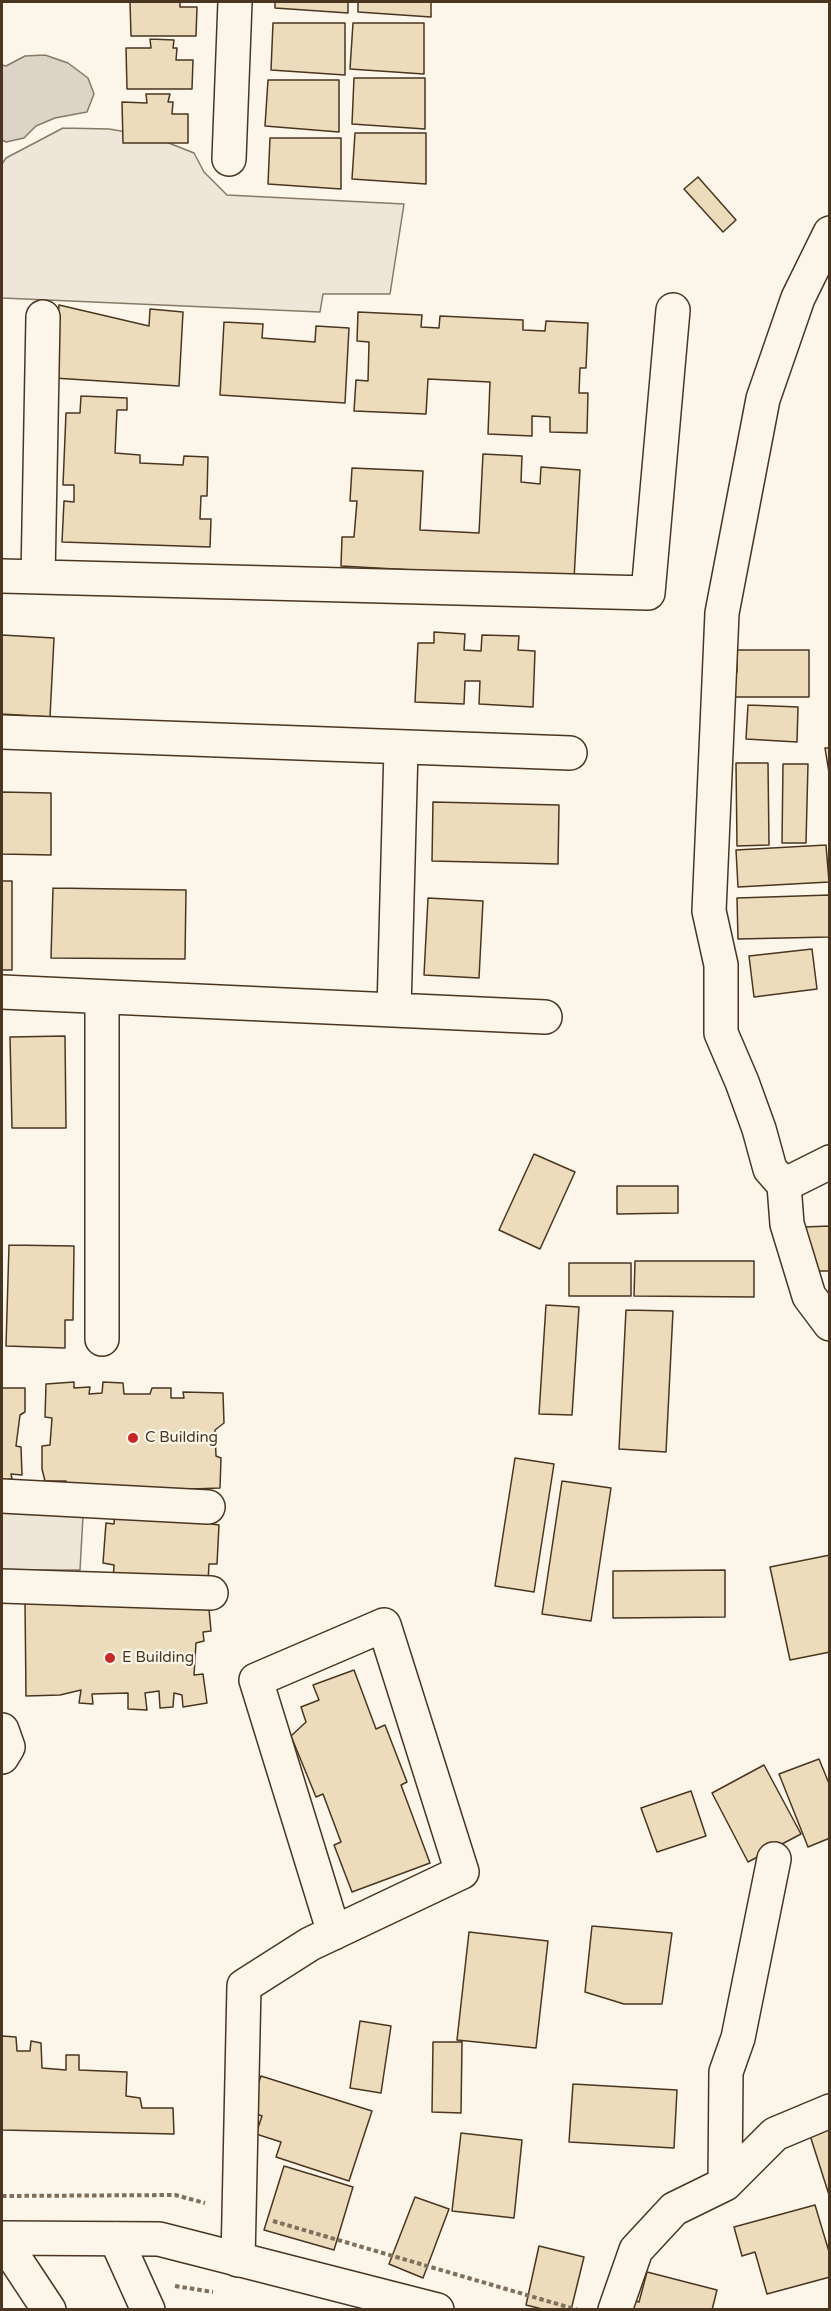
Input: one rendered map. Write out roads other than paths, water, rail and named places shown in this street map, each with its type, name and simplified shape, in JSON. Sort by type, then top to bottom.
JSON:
[{"type":"street","points":[[230,159],[235,2]]},
{"type":"street","points":[[830,233],[798,298],[763,399],[722,613],[709,911],[721,965],[721,1033],[753,1110],[770,1169],[784,1185],[787,1224],[808,1296],[830,1324]]},
{"type":"street","points":[[2,576],[648,593],[673,310]]},
{"type":"street","points":[[38,577],[44,317]]},
{"type":"street","points":[[2,732],[570,753]]},
{"type":"street","points":[[394,1010],[401,748]]},
{"type":"street","points":[[2,992],[545,1017]]},
{"type":"street","points":[[102,997],[102,1339]]},
{"type":"street","points":[[784,1185],[830,1162]]},
{"type":"street","points":[[2,1496],[208,1507]]},
{"type":"street","points":[[2,1586],[211,1593]]},
{"type":"street","points":[[238,2260],[244,1986],[310,1944],[334,1933],[462,1872],[384,1625],[256,1680],[334,1933]]},
{"type":"street","points":[[2,1730],[8,1747],[2,1757]]},
{"type":"street","points":[[725,2184],[726,2072],[738,2038],[774,1858]]},
{"type":"street","points":[[615,2310],[636,2250],[675,2209],[725,2184],[775,2134],[830,2111]]},
{"type":"street","points":[[48,2310],[16,2285],[2,2239],[159,2239],[437,2310]]},
{"type":"street","points":[[117,2239],[148,2310]]},
{"type":"place","name":"C Building","points":[[133,1438]]},
{"type":"place","name":"E Building","points":[[110,1658]]}]
